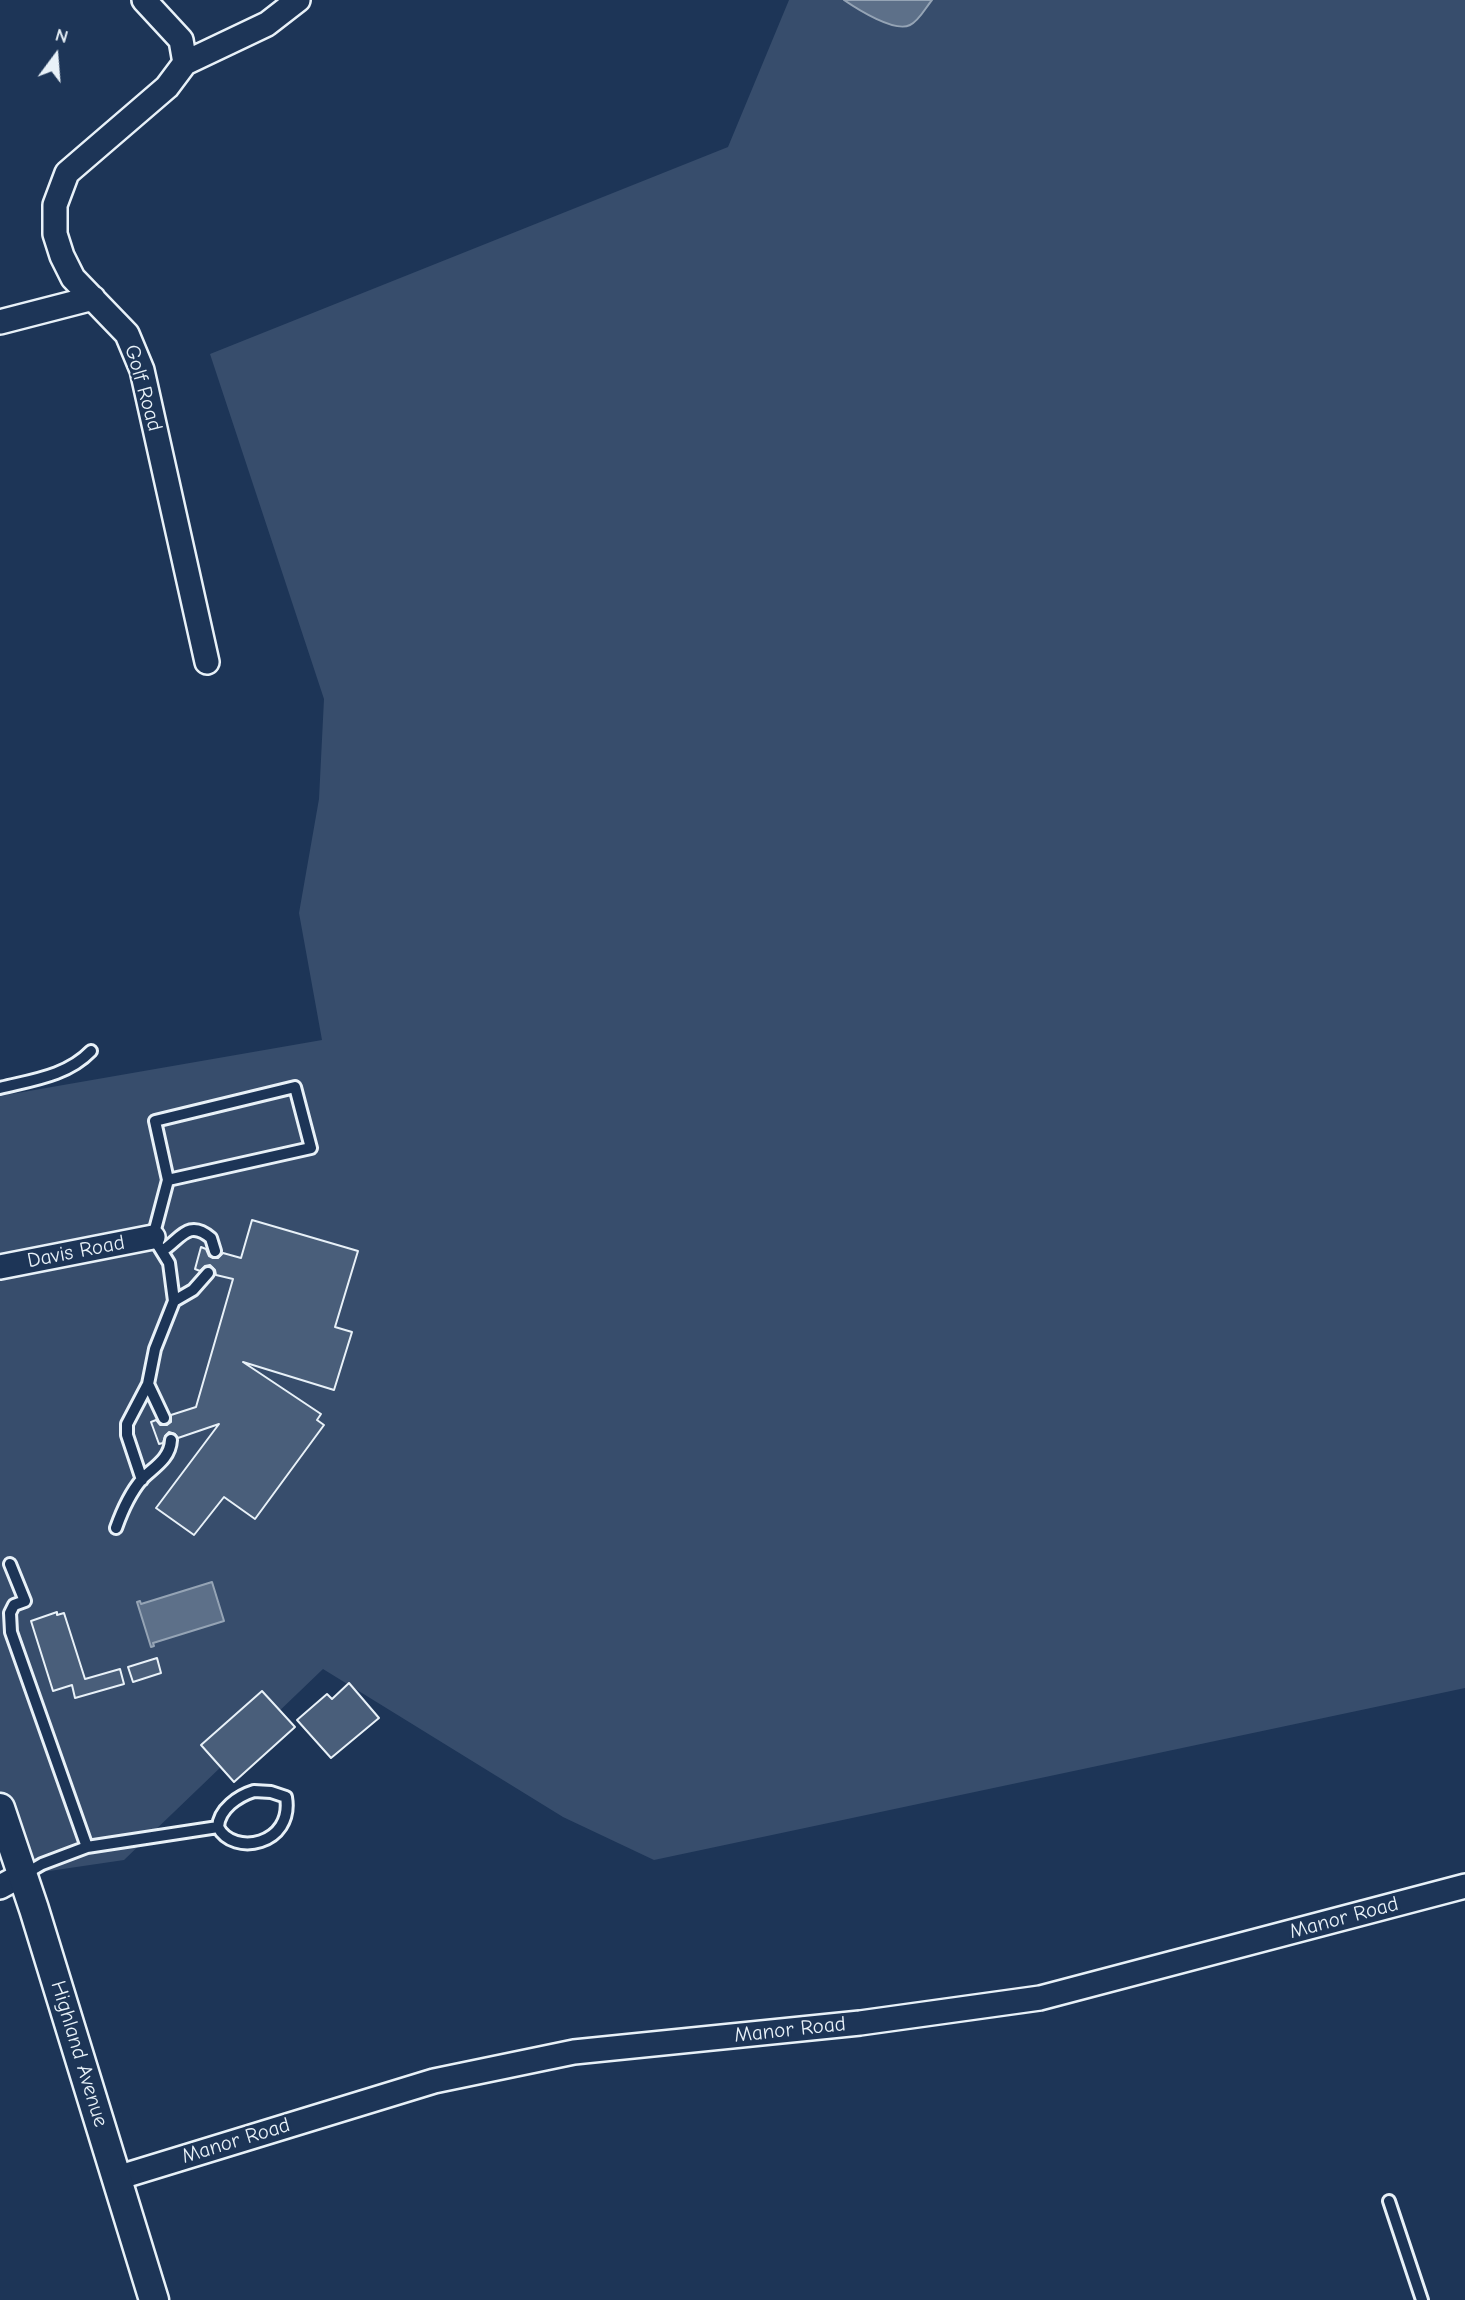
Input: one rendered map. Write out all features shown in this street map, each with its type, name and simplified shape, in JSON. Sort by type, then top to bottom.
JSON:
[{"type":"street","points":[[144,0],[181,40],[185,63]]},
{"type":"street","name":"Golf Road","points":[[208,662],[142,370],[127,334],[74,278],[62,256],[55,234],[55,205],[67,173],[162,92],[185,63],[267,24],[298,0]]},
{"type":"street","points":[[0,322],[93,298]]},
{"type":"street","name":"Davis Road","points":[[0,1267],[157,1244]]},
{"type":"street","name":"Highland Avenue","points":[[0,1808],[11,1881],[117,2178],[154,2300]]},
{"type":"street","name":"Manor Road","points":[[117,2178],[434,2081],[574,2052],[860,2024],[1040,1998],[1465,1886]]},
{"type":"lane","points":[[0,1088],[63,1071],[91,1051]]},
{"type":"lane","points":[[142,1480],[127,1435],[127,1424],[148,1384],[155,1349],[174,1301],[169,1263],[157,1244],[168,1180],[155,1121],[295,1087],[311,1148],[168,1180]]},
{"type":"lane","points":[[157,1244],[192,1230],[209,1236],[215,1251]]},
{"type":"lane","points":[[174,1301],[193,1290],[208,1273]]},
{"type":"lane","points":[[148,1384],[164,1418]]},
{"type":"lane","points":[[116,1528],[124,1507],[142,1480],[165,1458],[171,1440]]},
{"type":"lane","points":[[10,1564],[25,1601],[11,1609],[11,1632],[87,1847]]},
{"type":"lane","points":[[265,1791],[285,1797],[283,1823],[269,1838],[257,1842],[237,1840],[224,1835],[218,1827],[218,1820],[224,1811],[243,1795],[265,1791]]},
{"type":"lane","points":[[11,1881],[42,1864],[87,1847],[218,1827]]},
{"type":"lane","points":[[1389,2201],[1422,2300]]},
{"type":"shaded area","points":[[789,0],[1465,0],[1465,1688],[654,1860],[563,1817],[323,1669],[124,1860],[22,1875],[0,1806],[0,1096],[322,1040],[299,913],[319,799],[324,699],[210,354],[728,147]]},
{"type":"shaded area","points":[[844,0],[932,0],[916,20],[903,27],[876,19]]},
{"type":"shaded area","points":[[212,1582],[224,1621],[153,1643],[154,1646],[151,1647],[137,1602],[140,1601],[141,1604]]},
{"type":"building","points":[[252,1220],[358,1251],[335,1327],[352,1332],[334,1390],[243,1362],[321,1414],[317,1420],[324,1425],[255,1519],[224,1497],[194,1535],[156,1508],[219,1424],[178,1438],[169,1432],[163,1443],[159,1444],[151,1422],[156,1420],[160,1425],[167,1425],[171,1422],[171,1415],[196,1407],[233,1279],[216,1275],[210,1265],[200,1271],[195,1269],[201,1247],[213,1258],[218,1258],[223,1253],[241,1258]]},
{"type":"building","points":[[57,1612],[57,1615],[64,1613],[85,1679],[120,1669],[124,1684],[75,1698],[72,1685],[53,1691],[31,1621]]},
{"type":"building","points":[[157,1658],[161,1673],[133,1682],[128,1667]]},
{"type":"building","points":[[349,1683],[379,1718],[331,1758],[297,1720],[327,1694],[332,1699]]},
{"type":"building","points":[[262,1691],[295,1727],[234,1782],[201,1745]]}]
